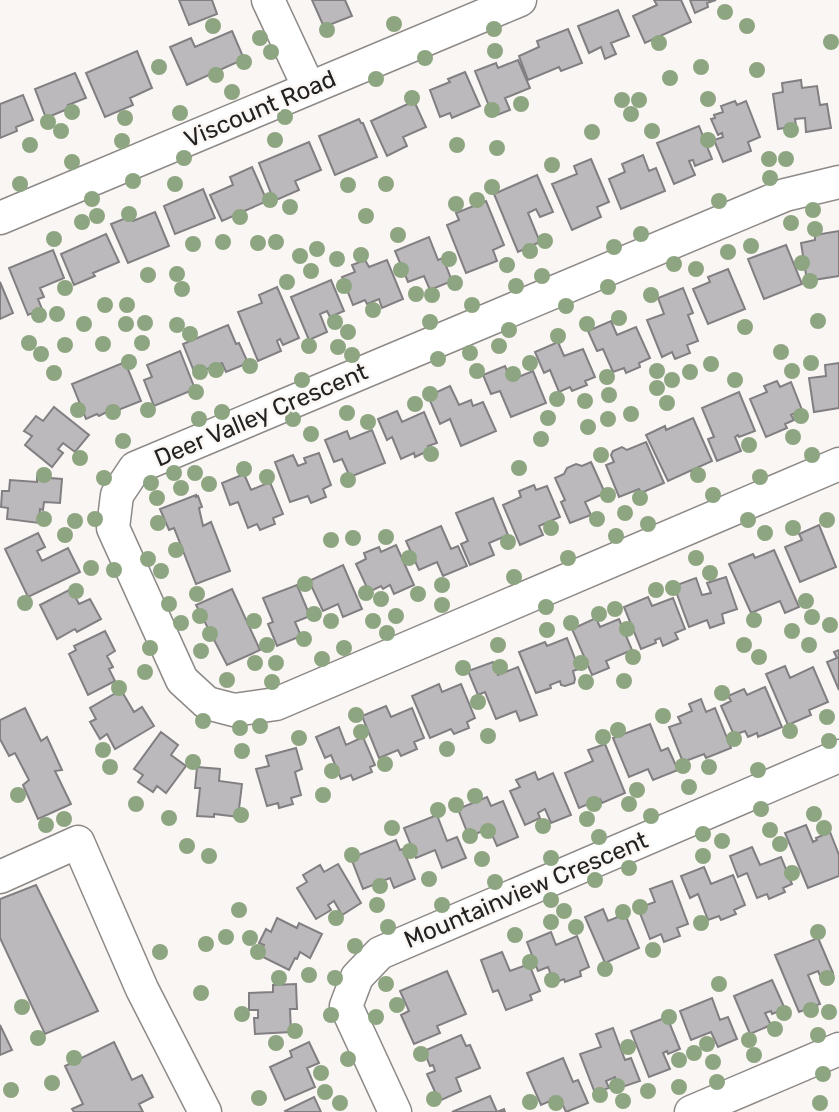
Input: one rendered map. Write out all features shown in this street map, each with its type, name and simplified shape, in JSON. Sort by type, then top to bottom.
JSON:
[{"type":"street","points":[[268,0],[309,88]]},
{"type":"street","name":"Viscount Road","points":[[0,218],[520,0]]},
{"type":"street","name":"Deer Valley Crescent","points":[[839,182],[785,195],[135,468],[117,495],[113,528],[182,680],[207,703],[234,710],[276,704],[839,464]]},
{"type":"street","name":"Mountainview Crescent","points":[[395,1112],[346,1006],[357,977],[380,953],[839,755]]},
{"type":"street","points":[[0,877],[78,842],[142,989],[205,1112]]},
{"type":"street","points":[[691,1112],[839,1049]]},
{"type":"building","points":[[179,0],[212,0],[217,14],[189,25]]},
{"type":"building","points":[[312,0],[345,0],[352,16],[324,27]]},
{"type":"building","points":[[654,0],[681,0],[691,22],[645,43],[633,16],[657,5]]},
{"type":"building","points":[[690,0],[716,0],[707,3],[708,7],[695,13]]},
{"type":"building","points":[[618,10],[629,36],[611,43],[616,54],[605,59],[601,47],[589,53],[578,26]]},
{"type":"building","points":[[568,29],[582,63],[561,71],[559,67],[528,80],[519,56],[539,47],[537,41]]},
{"type":"building","points":[[232,31],[244,59],[187,85],[170,47],[191,38],[195,47]]},
{"type":"building","points":[[137,51],[152,88],[130,98],[133,105],[105,117],[86,73]]},
{"type":"building","points":[[518,60],[530,88],[505,98],[510,110],[497,115],[492,104],[489,106],[475,71],[496,63],[498,68]]},
{"type":"building","points":[[465,72],[480,106],[452,118],[450,113],[440,117],[430,90]]},
{"type":"building","points":[[75,73],[86,98],[46,118],[35,89]]},
{"type":"building","points":[[801,80],[802,88],[817,86],[820,105],[827,104],[831,128],[806,132],[805,118],[795,119],[796,126],[778,129],[773,94],[783,92],[782,83]]},
{"type":"building","points":[[23,95],[33,120],[0,138],[0,104]]},
{"type":"building","points":[[414,101],[426,127],[403,137],[407,146],[387,156],[371,121]]},
{"type":"building","points":[[735,101],[737,105],[746,101],[760,137],[748,142],[751,151],[723,162],[714,140],[723,137],[722,133],[718,135],[711,119],[723,112],[721,106]]},
{"type":"building","points":[[359,119],[377,157],[335,175],[319,136]]},
{"type":"building","points":[[699,126],[712,159],[695,166],[693,160],[689,161],[695,175],[674,184],[657,143]]},
{"type":"building","points":[[309,142],[321,170],[295,181],[299,190],[274,201],[259,163]]},
{"type":"building","points":[[643,155],[649,171],[656,168],[665,191],[621,209],[609,179],[625,172],[622,164]]},
{"type":"building","points":[[591,159],[609,202],[597,207],[601,217],[572,230],[552,184],[577,174],[574,166]]},
{"type":"building","points":[[252,167],[267,201],[222,221],[210,195],[233,185],[230,177]]},
{"type":"building","points":[[537,175],[553,212],[540,217],[536,209],[528,213],[540,242],[518,252],[494,194]]},
{"type":"building","points":[[203,189],[215,218],[175,234],[164,206]]},
{"type":"building","points":[[486,201],[504,245],[493,250],[497,261],[466,273],[447,225],[459,220],[456,213]]},
{"type":"building","points":[[155,212],[169,246],[128,263],[111,224],[131,216],[133,221]]},
{"type":"building","points":[[839,231],[839,276],[807,281],[801,243],[815,240],[815,235]]},
{"type":"building","points":[[106,234],[119,262],[74,285],[61,254]]},
{"type":"building","points":[[429,237],[438,260],[443,258],[452,281],[430,290],[424,276],[408,282],[395,251]]},
{"type":"building","points":[[786,245],[802,284],[764,299],[748,259]]},
{"type":"building","points":[[53,250],[64,278],[40,288],[44,297],[38,299],[42,309],[28,315],[9,268]]},
{"type":"building","points":[[365,260],[369,267],[387,260],[403,299],[382,308],[379,299],[367,304],[365,300],[353,305],[342,277],[355,272],[352,265]]},
{"type":"building","points":[[728,269],[745,309],[708,324],[693,289],[710,282],[708,277]]},
{"type":"building","points":[[331,280],[344,311],[330,317],[327,311],[320,314],[327,332],[309,340],[291,297]]},
{"type":"building","points":[[0,282],[13,313],[0,319]]},
{"type":"building","points":[[277,287],[299,338],[283,345],[280,339],[277,341],[281,351],[258,361],[238,312],[262,303],[259,295]]},
{"type":"building","points":[[683,288],[693,313],[688,315],[698,341],[687,345],[690,353],[675,359],[672,352],[662,357],[647,320],[664,314],[658,298]]},
{"type":"building","points":[[611,321],[617,335],[636,327],[650,358],[639,363],[640,367],[626,373],[624,368],[613,372],[603,349],[597,351],[588,331]]},
{"type":"building","points":[[228,325],[248,363],[226,372],[222,363],[195,374],[183,344]]},
{"type":"building","points":[[558,342],[564,356],[583,349],[595,377],[585,381],[587,385],[572,391],[570,387],[559,392],[550,370],[544,373],[535,352]]},
{"type":"building","points":[[180,351],[195,389],[154,406],[144,380],[152,377],[147,365]]},
{"type":"building","points":[[125,362],[141,401],[86,419],[72,384]]},
{"type":"building","points":[[839,363],[839,408],[814,412],[809,378],[826,376],[825,365]]},
{"type":"building","points":[[505,366],[511,380],[533,371],[546,403],[511,417],[500,391],[491,394],[483,375]]},
{"type":"building","points":[[777,381],[780,387],[791,382],[802,410],[791,415],[794,420],[785,424],[787,428],[766,437],[750,399],[767,392],[764,386]]},
{"type":"building","points":[[450,386],[459,405],[471,400],[473,406],[483,402],[496,431],[461,446],[450,419],[440,424],[428,396]]},
{"type":"building","points":[[739,392],[755,431],[735,437],[741,451],[717,461],[708,439],[714,437],[702,408]]},
{"type":"building","points":[[54,407],[89,435],[75,452],[63,443],[58,449],[63,453],[52,467],[25,445],[32,436],[24,431],[36,416],[43,421]]},
{"type":"building","points":[[397,411],[402,422],[424,412],[437,443],[428,446],[430,450],[415,457],[414,453],[401,459],[392,437],[387,440],[378,419]]},
{"type":"building","points":[[693,418],[712,461],[668,481],[646,435],[665,426],[666,430]]},
{"type":"building","points":[[372,430],[385,463],[350,477],[342,459],[334,462],[325,440],[347,431],[350,439]]},
{"type":"building","points":[[646,442],[664,483],[641,493],[639,489],[619,497],[606,465],[614,462],[611,455],[613,451],[622,447],[627,450]]},
{"type":"building","points":[[319,453],[331,485],[323,489],[326,497],[311,503],[308,496],[290,502],[275,462],[293,455],[298,466],[306,463],[304,458]]},
{"type":"building","points":[[591,462],[605,493],[585,502],[591,515],[570,523],[561,502],[565,500],[555,478],[576,464],[582,466]]},
{"type":"building","points":[[244,474],[251,490],[270,482],[283,514],[273,518],[275,524],[260,530],[257,524],[248,528],[238,502],[230,505],[222,483]]},
{"type":"building","points":[[37,477],[62,479],[60,503],[44,502],[43,510],[40,509],[39,523],[7,519],[8,508],[1,507],[2,491],[9,491],[10,480],[37,482]]},
{"type":"building","points":[[534,485],[536,490],[547,486],[560,517],[539,526],[543,535],[520,545],[503,505],[521,497],[519,491]]},
{"type":"building","points":[[196,495],[202,507],[199,508],[203,526],[211,522],[230,571],[196,584],[174,528],[169,530],[160,509]]},
{"type":"building","points":[[493,498],[508,535],[489,543],[494,555],[470,565],[461,544],[468,541],[456,513]]},
{"type":"building","points":[[819,525],[836,567],[800,582],[785,547],[802,540],[799,534]]},
{"type":"building","points":[[441,526],[451,549],[458,546],[467,566],[443,576],[437,562],[419,570],[406,541]]},
{"type":"building","points":[[38,533],[45,547],[37,551],[42,561],[68,548],[80,572],[28,597],[5,549]]},
{"type":"building","points":[[396,545],[414,585],[394,594],[390,585],[369,592],[356,564],[366,559],[364,553],[379,547],[381,552]]},
{"type":"building","points":[[774,550],[799,607],[785,613],[780,601],[751,613],[729,564],[753,554],[755,558]]},
{"type":"building","points":[[343,565],[362,609],[343,617],[338,604],[323,611],[309,581]]},
{"type":"building","points":[[726,577],[737,609],[722,614],[724,623],[710,628],[707,620],[689,627],[674,586],[696,578],[702,595],[711,593],[707,583]]},
{"type":"building","points":[[297,585],[310,616],[295,622],[301,636],[277,646],[268,624],[273,622],[263,598]]},
{"type":"building","points":[[71,589],[79,604],[90,599],[101,619],[57,639],[40,605]]},
{"type":"building","points":[[232,589],[260,650],[227,665],[196,605]]},
{"type":"building","points":[[648,597],[652,606],[673,598],[685,629],[675,633],[678,639],[663,646],[660,638],[655,640],[656,643],[641,649],[624,607]]},
{"type":"building","points":[[596,618],[600,627],[619,619],[632,650],[606,661],[609,668],[592,675],[572,629]]},
{"type":"building","points":[[105,631],[115,651],[107,656],[113,667],[109,669],[115,681],[88,695],[69,654],[76,650],[74,646]]},
{"type":"building","points":[[567,638],[579,669],[573,671],[574,683],[565,686],[561,685],[560,681],[550,685],[551,688],[536,693],[519,652],[545,642],[547,646]]},
{"type":"building","points":[[839,650],[839,690],[827,662],[837,658],[834,652]]},
{"type":"building","points":[[493,662],[498,675],[518,667],[537,715],[520,721],[516,711],[496,719],[485,692],[478,695],[468,671]]},
{"type":"building","points":[[785,666],[790,678],[813,667],[828,702],[809,710],[811,715],[788,725],[766,674]]},
{"type":"building","points":[[439,684],[442,692],[461,684],[475,718],[467,722],[469,728],[454,734],[451,729],[430,738],[412,696]]},
{"type":"building","points":[[765,687],[782,727],[758,737],[757,733],[748,737],[745,731],[734,735],[721,706],[731,701],[728,696],[744,689],[747,695]]},
{"type":"building","points":[[121,690],[134,712],[142,707],[154,726],[115,749],[107,734],[100,739],[90,722],[96,719],[90,708]]},
{"type":"building","points":[[701,699],[706,712],[715,708],[731,748],[706,758],[704,754],[683,762],[669,727],[681,723],[678,717],[692,711],[689,704]]},
{"type":"building","points":[[386,706],[391,717],[412,708],[424,738],[414,742],[417,749],[401,756],[398,750],[379,758],[362,716]]},
{"type":"building","points":[[25,708],[41,741],[47,737],[62,770],[55,771],[71,804],[38,819],[23,785],[29,780],[15,753],[9,756],[0,739],[0,720]]},
{"type":"building","points":[[650,724],[661,751],[668,748],[678,770],[653,780],[648,769],[629,777],[613,738]]},
{"type":"building","points":[[339,727],[346,745],[363,737],[375,765],[370,767],[372,772],[353,780],[351,775],[341,779],[331,755],[325,758],[316,737]]},
{"type":"building","points":[[161,732],[178,745],[171,755],[186,766],[166,793],[157,786],[153,792],[138,782],[143,775],[134,769]]},
{"type":"building","points":[[605,744],[625,793],[602,803],[600,799],[579,808],[565,773],[593,761],[588,750]]},
{"type":"building","points":[[296,748],[302,769],[295,772],[301,795],[291,798],[293,804],[279,808],[278,803],[267,806],[256,769],[269,766],[266,756]]},
{"type":"building","points":[[197,767],[220,769],[219,781],[242,784],[238,817],[214,814],[214,817],[197,816],[200,788],[195,788]]},
{"type":"building","points":[[535,772],[538,780],[553,773],[571,815],[551,823],[545,809],[538,813],[540,818],[525,825],[510,791],[520,787],[516,780]]},
{"type":"building","points":[[487,797],[491,806],[503,801],[518,837],[497,846],[489,828],[469,837],[458,809]]},
{"type":"building","points":[[437,815],[447,841],[457,837],[466,858],[442,868],[435,850],[416,858],[404,828]]},
{"type":"building","points":[[806,825],[813,842],[830,832],[839,855],[839,876],[808,888],[785,833]]},
{"type":"building","points":[[396,840],[400,850],[403,849],[415,879],[394,888],[390,878],[363,889],[351,858]]},
{"type":"building","points":[[752,847],[760,865],[781,857],[792,884],[783,888],[785,892],[769,899],[767,894],[757,898],[747,873],[738,877],[730,856]]},
{"type":"building","points":[[338,864],[361,903],[342,915],[334,901],[328,905],[331,910],[316,919],[297,888],[307,882],[303,875],[320,865],[324,872]]},
{"type":"building","points":[[704,867],[711,884],[733,875],[745,905],[734,910],[736,914],[721,920],[719,916],[708,920],[698,894],[690,898],[681,876]]},
{"type":"building","points":[[672,881],[688,924],[677,928],[680,936],[664,942],[661,934],[650,939],[638,908],[655,902],[650,889]]},
{"type":"building","points":[[36,885],[98,1011],[45,1034],[0,938],[0,899]]},
{"type":"building","points":[[603,909],[608,921],[625,914],[639,948],[605,963],[585,917]]},
{"type":"building","points":[[277,918],[297,928],[299,923],[322,934],[310,958],[300,952],[289,970],[259,955],[264,945],[259,943],[266,929],[271,932]]},
{"type":"building","points":[[551,932],[556,945],[577,936],[589,967],[580,971],[581,976],[554,983],[548,967],[538,971],[527,942]]},
{"type":"building","points":[[818,938],[833,973],[821,978],[818,971],[808,975],[820,1004],[799,1012],[775,955]]},
{"type":"building","points":[[502,952],[510,971],[529,964],[540,991],[530,995],[532,1000],[506,1010],[498,990],[493,992],[481,960]]},
{"type":"building","points":[[447,971],[466,1014],[437,1026],[440,1033],[414,1044],[401,1015],[409,1011],[400,991]]},
{"type":"building","points":[[772,980],[785,1009],[772,1014],[771,1011],[765,1013],[771,1025],[750,1034],[734,996]]},
{"type":"building","points":[[296,984],[297,1009],[290,1009],[291,1032],[255,1034],[254,1018],[258,1018],[258,1010],[249,1010],[249,993],[273,992],[273,985]]},
{"type":"building","points":[[712,998],[720,1020],[728,1017],[737,1039],[718,1047],[711,1032],[691,1040],[680,1011]]},
{"type":"building","points":[[667,1017],[680,1049],[668,1054],[667,1051],[663,1053],[670,1069],[649,1077],[631,1031]]},
{"type":"building","points":[[0,1025],[12,1050],[0,1055]]},
{"type":"building","points":[[613,1028],[625,1060],[631,1058],[640,1081],[619,1088],[615,1077],[606,1081],[609,1088],[595,1093],[580,1054],[601,1047],[596,1034]]},
{"type":"building","points":[[461,1035],[466,1046],[470,1045],[480,1068],[456,1078],[461,1091],[439,1101],[427,1074],[435,1071],[424,1051]]},
{"type":"building","points":[[114,1042],[132,1080],[142,1075],[153,1097],[139,1104],[143,1112],[74,1112],[72,1109],[83,1104],[65,1066]]},
{"type":"building","points":[[309,1042],[319,1063],[307,1068],[315,1087],[285,1100],[270,1067],[292,1057],[290,1051]]},
{"type":"building","points":[[563,1058],[573,1082],[578,1080],[588,1103],[566,1112],[559,1097],[541,1105],[527,1073]]},
{"type":"building","points":[[490,1096],[497,1112],[452,1112]]},
{"type":"building","points":[[314,1097],[321,1112],[285,1111]]}]
